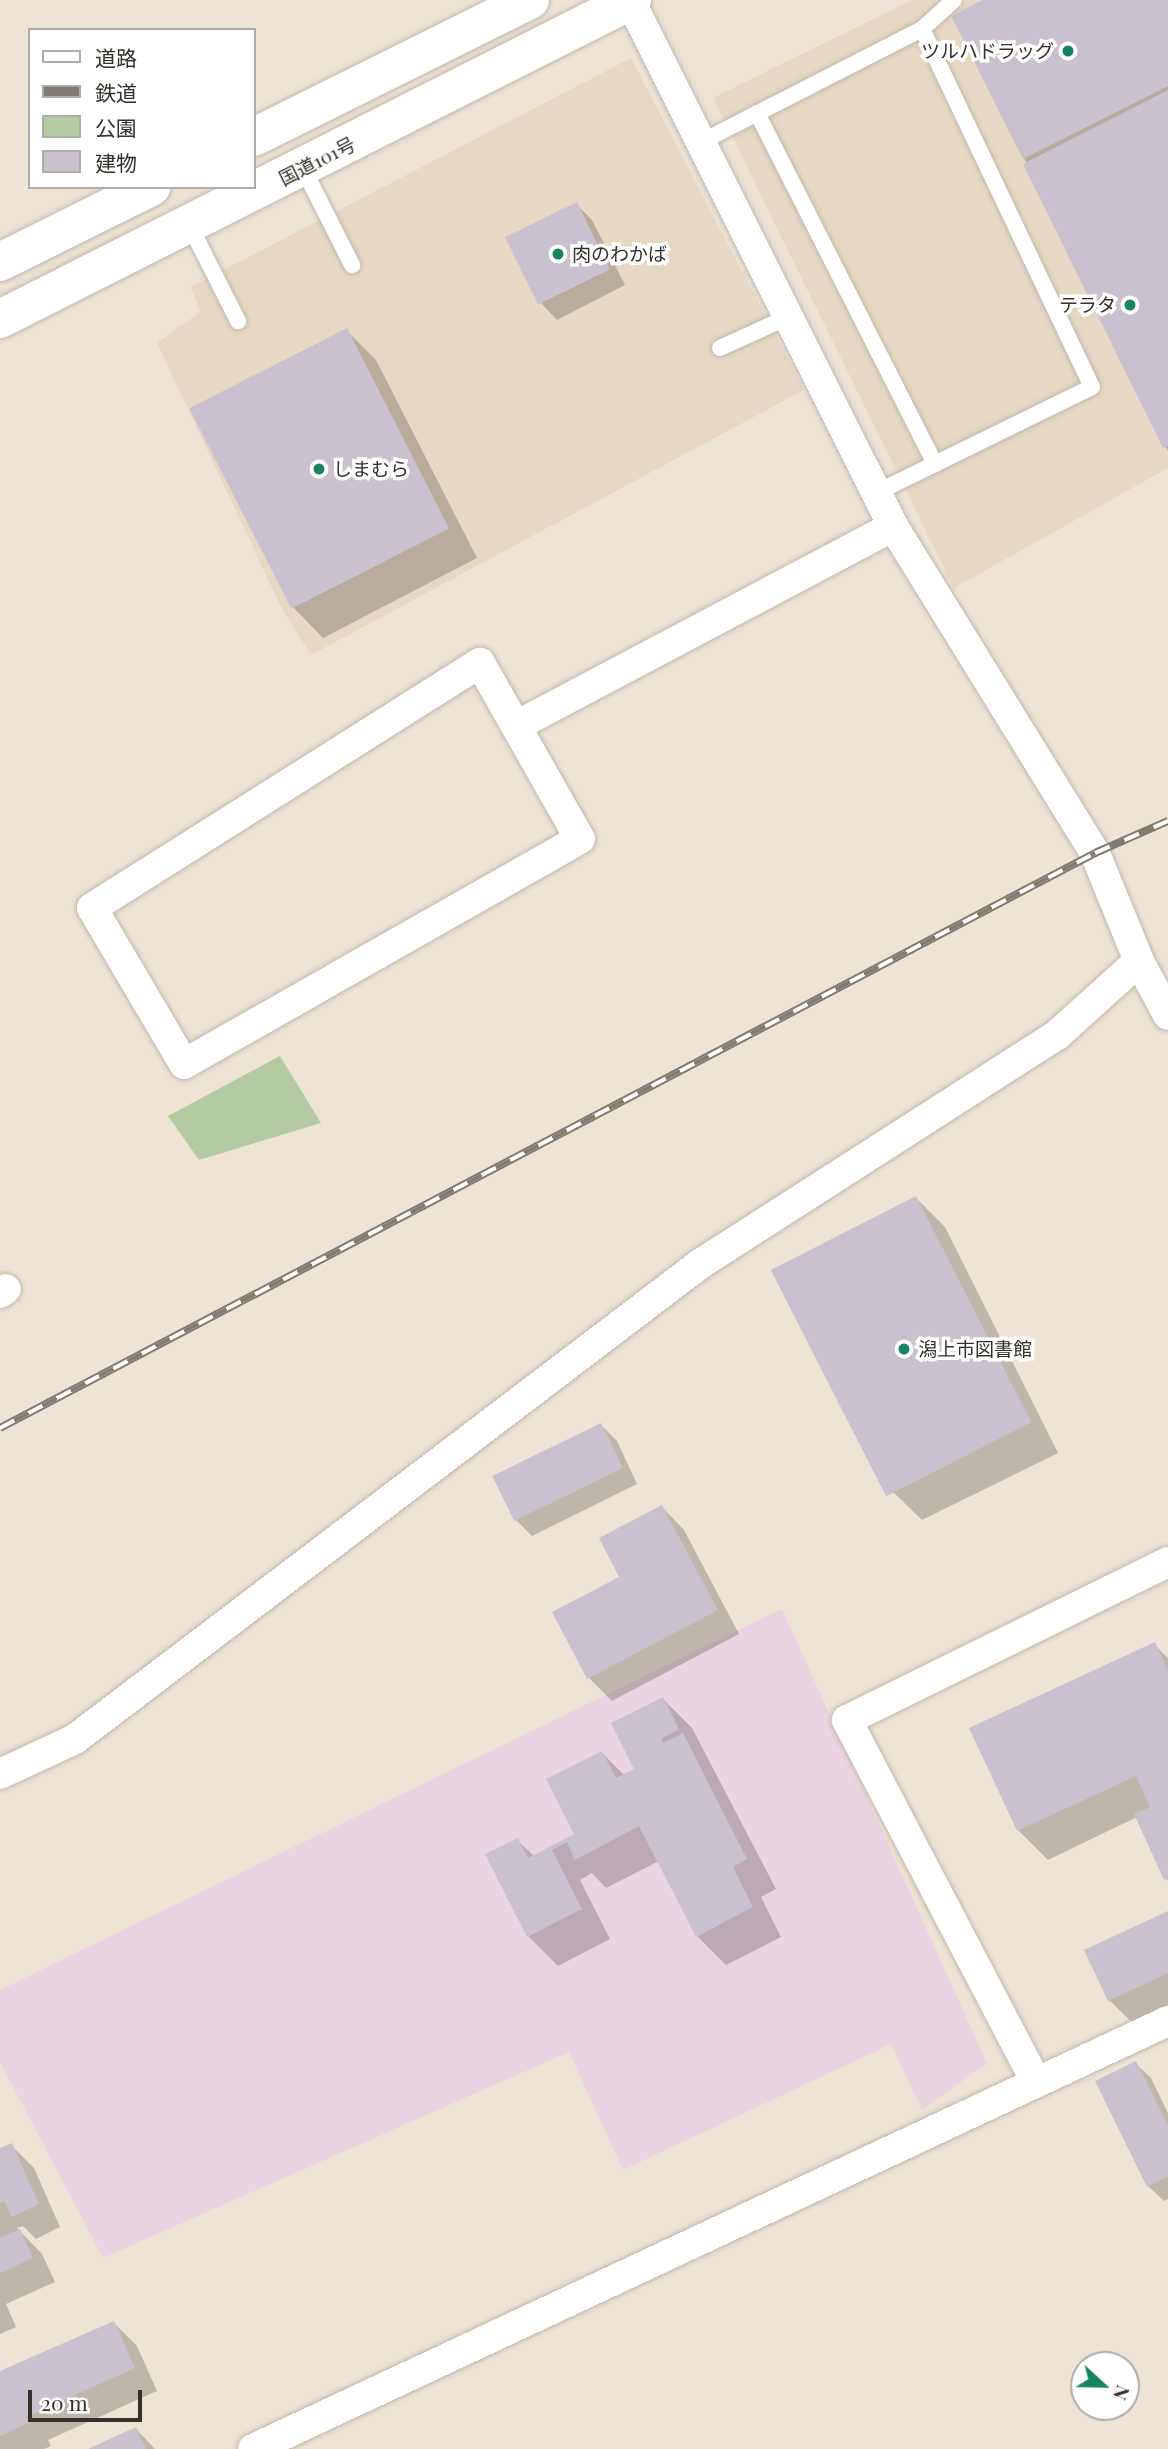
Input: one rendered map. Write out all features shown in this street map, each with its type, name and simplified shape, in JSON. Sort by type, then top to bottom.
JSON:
[{"type":"highway","points":[[256,136],[530,0]]},
{"type":"highway","name":"国道101号","points":[[0,318],[303,169],[630,0]]},
{"type":"highway","points":[[0,262],[147,189]]},
{"type":"street","points":[[630,0],[893,526],[1095,853],[1139,961],[1167,1012]]},
{"type":"street","points":[[516,726],[893,526]]},
{"type":"street","points":[[481,663],[516,726],[580,839],[184,1064],[92,908],[481,663]]},
{"type":"street","points":[[0,1774],[75,1739],[700,1265],[1057,1035],[1139,961]]},
{"type":"street","points":[[1035,2080],[847,1720],[1168,1562]]},
{"type":"street","points":[[253,2449],[1035,2080],[1168,2021]]},
{"type":"lane","points":[[701,142],[922,29],[954,0]]},
{"type":"lane","points":[[876,493],[1092,387],[922,29]]},
{"type":"lane","points":[[757,113],[935,464]]},
{"type":"lane","points":[[303,169],[352,265]]},
{"type":"lane","points":[[189,224],[238,321]]},
{"type":"lane","points":[[720,348],[788,317]]},
{"type":"shaded area","points":[[912,0],[1168,0],[1168,468],[954,588],[713,98]]},
{"type":"shaded area","points":[[631,58],[804,390],[311,655],[282,609],[157,343],[200,312],[191,287]]},
{"type":"shaded area","points":[[782,1609],[987,2063],[922,2110],[891,2044],[623,2170],[569,2052],[103,2258],[0,2062],[0,1990]]},
{"type":"green space","points":[[280,1056],[321,1123],[199,1160],[168,1116]]},
{"type":"building","name":"ツルハドラッグ","points":[[983,0],[1168,0],[1168,86],[1023,159],[951,16]]},
{"type":"building","name":"テラタ","points":[[1168,90],[1168,446],[1163,448],[1023,164]]},
{"type":"building","name":"肉のわかば","points":[[577,202],[610,269],[538,304],[505,237]]},
{"type":"building","name":"しまむら","points":[[347,328],[449,528],[291,609],[189,408]]},
{"type":"building","name":"潟上市図書館","points":[[916,1196],[1031,1422],[886,1496],[771,1270]]},
{"type":"building","points":[[601,1423],[623,1468],[514,1521],[492,1476]]},
{"type":"building","points":[[662,1505],[718,1610],[587,1679],[552,1612],[619,1577],[599,1538]]},
{"type":"building","points":[[1155,1642],[1168,1671],[1168,1878],[1164,1880],[1134,1814],[1150,1807],[1136,1776],[1017,1831],[969,1728]]},
{"type":"building","points":[[663,1697],[679,1729],[661,1739],[663,1743],[683,1733],[747,1859],[733,1867],[753,1907],[696,1937],[639,1826],[575,1860],[567,1842],[552,1850],[582,1909],[527,1937],[485,1854],[518,1838],[528,1858],[574,1834],[546,1779],[602,1751],[616,1778],[634,1769],[611,1723]]},
{"type":"building","points":[[1168,1911],[1168,1973],[1108,2001],[1084,1950]]},
{"type":"building","points":[[1136,2061],[1168,2126],[1168,2176],[1147,2187],[1095,2081]]},
{"type":"building","points":[[12,2143],[39,2204],[12,2217],[4,2201],[0,2203],[0,2148]]},
{"type":"building","points":[[20,2229],[33,2258],[0,2273],[0,2238]]},
{"type":"building","points":[[114,2321],[135,2368],[26,2417],[29,2423],[0,2436],[0,2371]]},
{"type":"building","points":[[136,2427],[146,2449],[88,2449]]},
{"type":"railway","points":[[0,1428],[1095,853],[1168,821]]},
{"type":"place","name":"ツルハドラッグ","points":[[1068,51]]},
{"type":"place","name":"肉のわかば","points":[[558,254]]},
{"type":"place","name":"テラタ","points":[[1130,305]]},
{"type":"place","name":"しまむら","points":[[319,469]]},
{"type":"place","name":"潟上市図書館","points":[[904,1349]]}]
